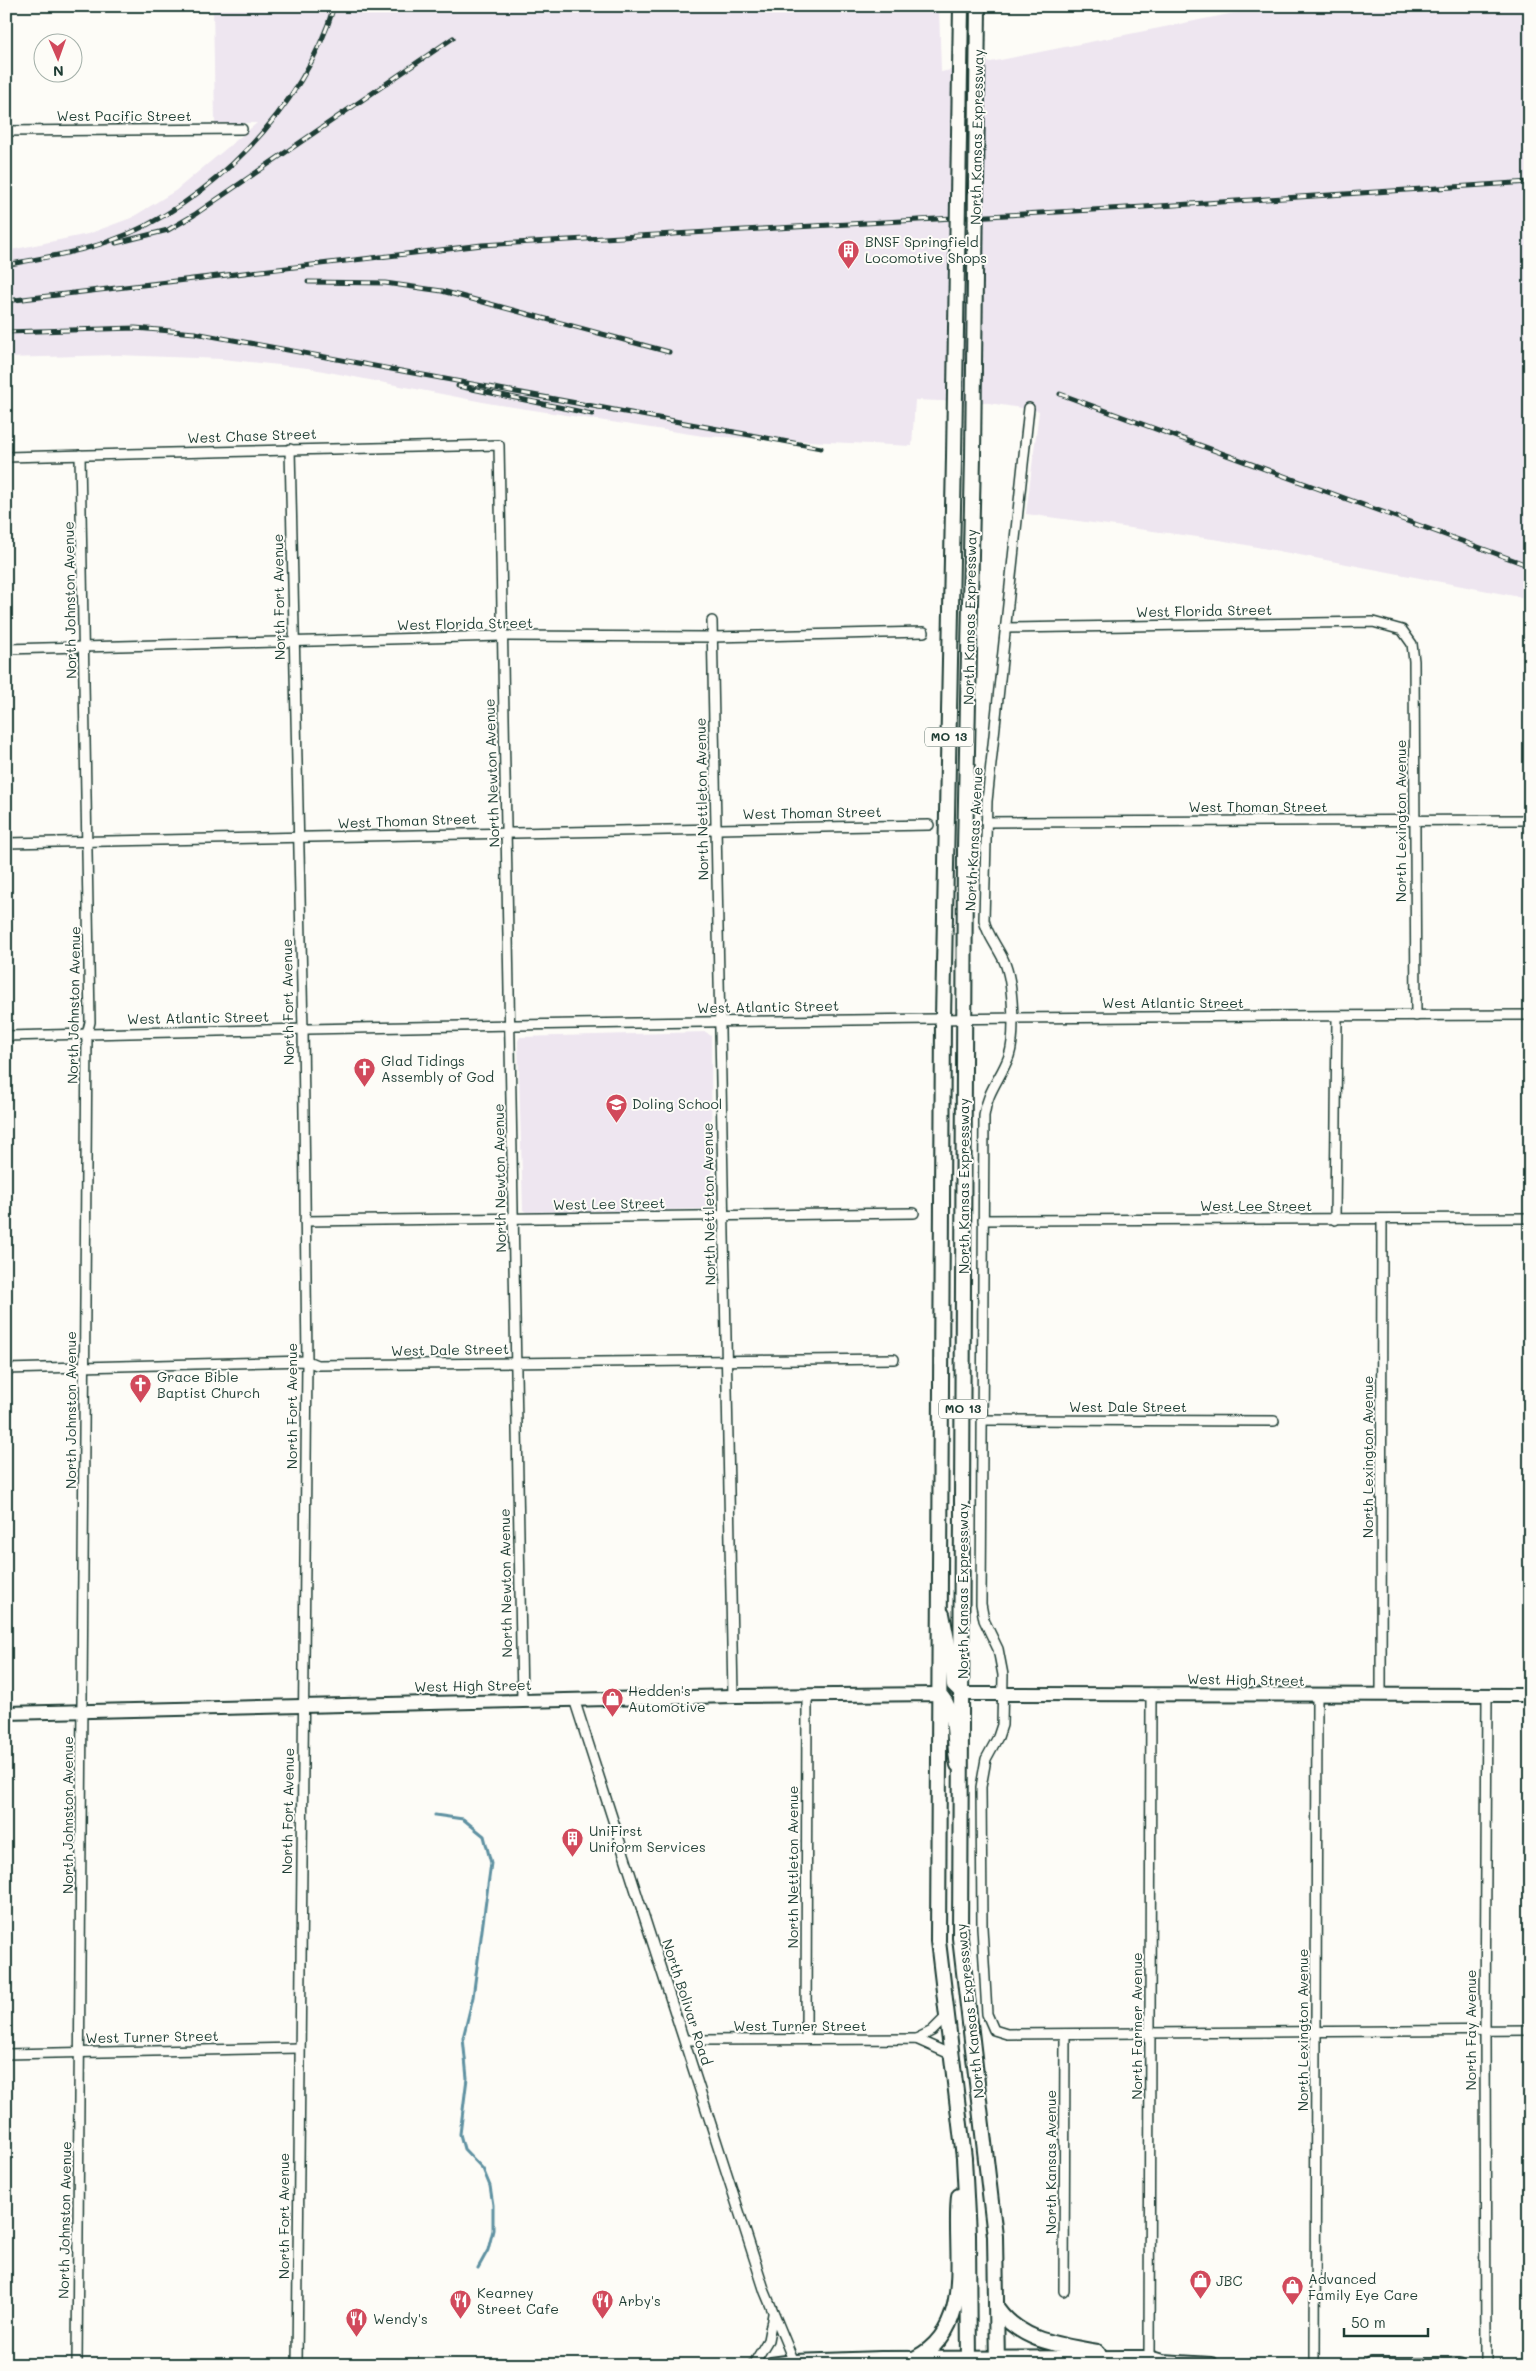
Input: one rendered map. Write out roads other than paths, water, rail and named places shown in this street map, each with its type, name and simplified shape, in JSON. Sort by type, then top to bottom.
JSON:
[{"type":"main road","name":"North Kansas Expressway","points":[[961,6],[943,1018],[938,1941],[964,2158],[968,2235],[969,2362]]},
{"type":"main road","name":"North Kansas Expressway","points":[[978,6],[973,456],[965,839],[960,1938],[995,2236],[997,2362]]},
{"type":"main road","points":[[915,2359],[932,2350],[939,2342],[946,2330],[957,2299],[957,2213],[964,2158]]},
{"type":"main road","points":[[997,2308],[1007,2322],[1020,2332],[1046,2342],[1131,2358]]},
{"type":"main road","points":[[770,2365],[794,2362],[915,2359],[997,2362],[1149,2358],[1162,2362],[1211,2365]]},
{"type":"main road","points":[[1370,2365],[1460,2365]]},
{"type":"street","name":"West Pacific Street","points":[[6,131],[242,129]]},
{"type":"street","name":"North Kansas Avenue","points":[[1029,408],[1004,628],[986,822],[984,920],[986,929],[1008,971],[1012,994],[1012,1017],[1009,1056],[989,1094],[984,1116],[981,1604],[984,1620],[1002,1660],[1004,1694],[1002,1725],[986,1759],[981,1787],[982,1927],[987,2014],[994,2030],[1008,2034],[1065,2034],[1064,2291]]},
{"type":"street","name":"West Chase Street","points":[[6,457],[290,448],[499,445]]},
{"type":"street","name":"North Newton Avenue","points":[[499,445],[508,832],[522,1700]]},
{"type":"street","name":"North Fort Avenue","points":[[290,448],[303,1030],[307,1362],[297,2365]]},
{"type":"street","name":"North Johnston Avenue","points":[[77,2365],[87,1034],[90,1022],[85,647],[80,455]]},
{"type":"street","name":"North Nettleton Avenue","points":[[712,621],[721,1022],[722,1216],[734,1696]]},
{"type":"street","name":"West Florida Street","points":[[1004,628],[1373,622],[1402,630]]},
{"type":"street","name":"North Lexington Avenue","points":[[1402,630],[1412,644],[1414,661],[1416,1016]]},
{"type":"street","name":"West Florida Street","points":[[6,649],[502,636],[712,637],[924,632]]},
{"type":"street","name":"West Thoman Street","points":[[986,822],[1530,820]]},
{"type":"street","name":"West Thoman Street","points":[[6,843],[929,824]]},
{"type":"street","name":"West Atlantic Street","points":[[6,1036],[511,1024],[1012,1017],[1530,1016]]},
{"type":"street","points":[[1335,1220],[1337,1017]]},
{"type":"street","name":"West Lee Street","points":[[305,1220],[914,1213]]},
{"type":"street","name":"West Lee Street","points":[[983,1220],[1530,1218]]},
{"type":"street","name":"North Lexington Avenue","points":[[1381,1695],[1382,1220]]},
{"type":"street","name":"West Dale Street","points":[[6,1368],[307,1362],[317,1365],[894,1359]]},
{"type":"street","name":"West Dale Street","points":[[983,1420],[1274,1421]]},
{"type":"street","points":[[941,1604],[948,1635],[953,1685],[962,1694]]},
{"type":"street","name":"North Farmer Avenue","points":[[1149,2358],[1151,1693]]},
{"type":"street","points":[[940,1694],[946,1698],[950,1708],[955,1757],[962,1784]]},
{"type":"street","name":"West High Street","points":[[6,1713],[522,1700],[940,1694]]},
{"type":"street","name":"West High Street","points":[[962,1694],[1530,1695]]},
{"type":"street","name":"North Nettleton Avenue","points":[[806,2039],[807,1695]]},
{"type":"street","name":"North Fay Avenue","points":[[1486,2365],[1484,2030],[1487,1695]]},
{"type":"street","name":"North Lexington Avenue","points":[[1315,2365],[1317,1696]]},
{"type":"street","name":"North Bolivar Road","points":[[574,1699],[773,2314],[794,2362]]},
{"type":"street","points":[[916,2039],[932,2031],[948,2015]]},
{"type":"street","points":[[1065,2034],[1530,2030]]},
{"type":"street","name":"West Turner Street","points":[[685,2040],[916,2039],[952,2055]]},
{"type":"street","name":"West Turner Street","points":[[6,2054],[299,2048]]},
{"type":"street","name":"North Bolivar Road","points":[[753,2365],[768,2340],[773,2314]]},
{"type":"waterway","points":[[435,1815],[463,1819],[484,1836],[491,1863],[473,1997],[463,2038],[467,2078],[460,2134],[464,2149],[483,2169],[490,2186],[493,2205],[493,2230],[488,2250],[478,2268]]},
{"type":"railway","points":[[6,265],[71,252],[110,241],[147,225],[183,204],[217,178],[248,148],[276,116],[301,80],[320,44],[334,6]]},
{"type":"railway","points":[[116,243],[168,230],[194,215],[453,38]]},
{"type":"railway","points":[[6,301],[482,245],[1144,207],[1530,182]]},
{"type":"railway","points":[[308,282],[385,283],[442,291],[669,352]]},
{"type":"railway","points":[[6,332],[135,328],[195,333],[821,448]]},
{"type":"railway","points":[[458,386],[592,414]]},
{"type":"railway","points":[[1060,394],[1530,566]]},
{"type":"place","name":"BNSF Springfield Locomotive Shops","points":[[849,269]]},
{"type":"place","name":"Glad Tidings Assembly of God","points":[[365,1088]]},
{"type":"place","name":"Doling School","points":[[616,1123]]},
{"type":"place","name":"Grace Bible Baptist Church","points":[[141,1404]]},
{"type":"place","name":"Hedden's Automotive","points":[[612,1718]]},
{"type":"place","name":"UniFirst Uniform Services","points":[[573,1858]]},
{"type":"place","name":"JBC","points":[[1200,2300]]},
{"type":"place","name":"Advanced Family Eye Care","points":[[1292,2306]]},
{"type":"place","name":"Kearney Street Cafe","points":[[461,2320]]},
{"type":"place","name":"Arby's","points":[[602,2320]]},
{"type":"place","name":"Wendy's","points":[[357,2338]]}]
